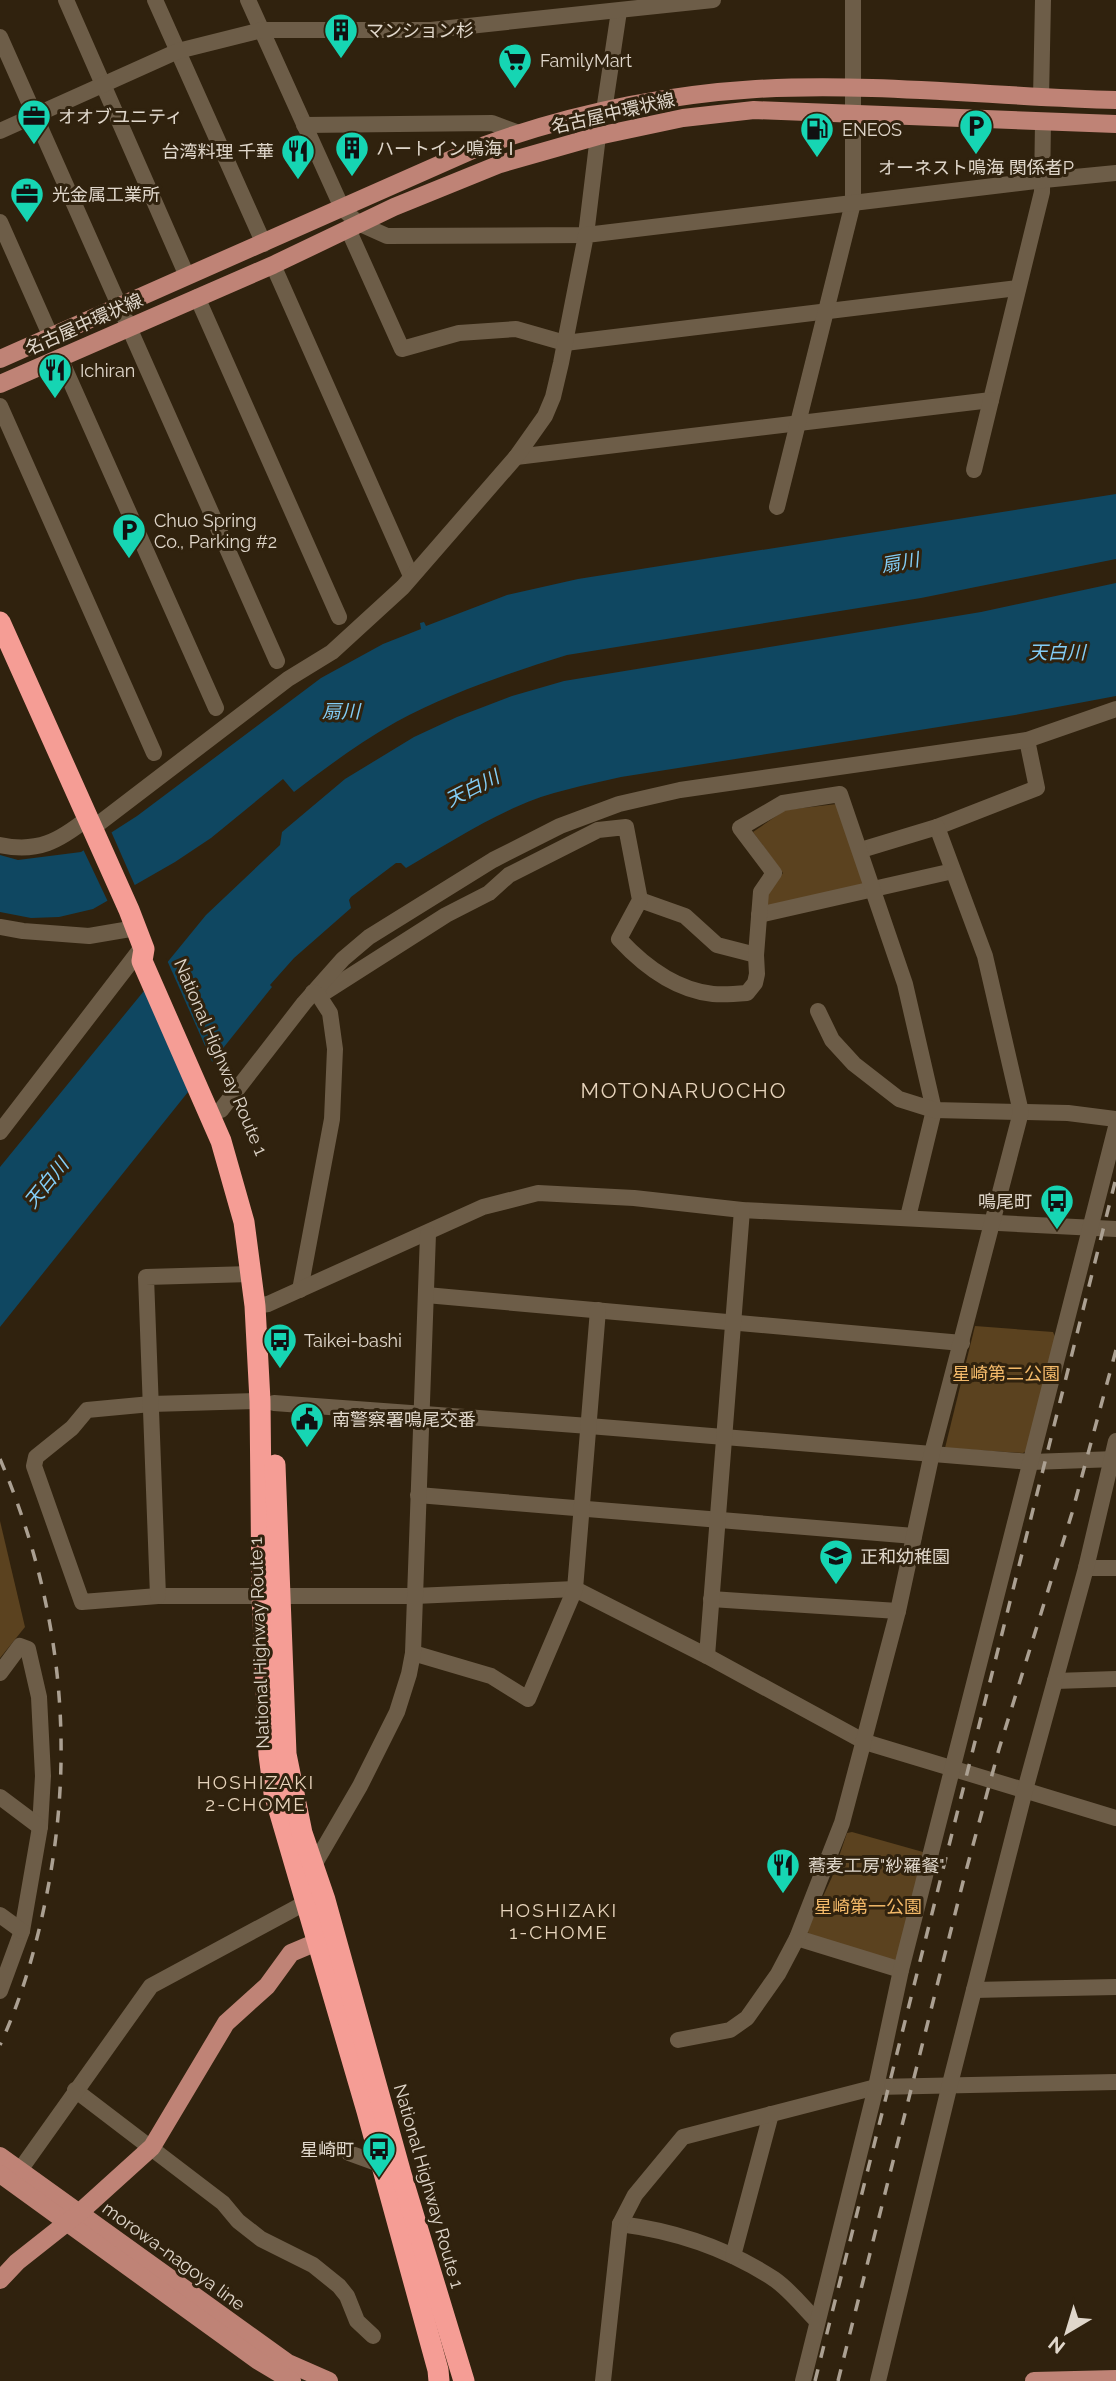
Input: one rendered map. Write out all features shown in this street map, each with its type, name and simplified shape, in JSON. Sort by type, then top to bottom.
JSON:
[{"type":"highway","name":"National Highway Route 1","points":[[0,622],[216,1110],[233,1135],[252,1195],[257,1220],[267,1402],[270,1596],[268,1755],[274,1793],[382,2165],[439,2381]]},
{"type":"highway","name":"National Highway Route 1","points":[[216,1110],[244,1222],[251,1274],[261,1305]]},
{"type":"highway","name":"National Highway Route 1","points":[[270,1596],[286,1754],[302,1833],[361,2003],[464,2381]]},
{"type":"main road","name":"名古屋中環状線","points":[[0,359],[477,148],[519,133],[604,111],[660,99],[756,89],[853,88],[1116,100]]},
{"type":"main road","name":"名古屋中環状線","points":[[0,384],[475,173],[598,136],[683,118],[754,110],[1116,124]]},
{"type":"main road","points":[[0,2280],[17,2262],[73,2218],[152,2147],[226,2023],[267,1986],[291,1954],[317,1942]]},
{"type":"main road","name":"morowa-nagoya line","points":[[0,2156],[20,2170],[73,2218],[257,2360],[292,2381]]},
{"type":"main road","name":"morowa-nagoya line","points":[[0,2174],[73,2218],[288,2363],[329,2381]]},
{"type":"main road","points":[[1034,2381],[1116,2379]]},
{"type":"street","points":[[66,0],[187,276]]},
{"type":"street","points":[[155,0],[264,244]]},
{"type":"street","points":[[248,0],[342,208],[353,226],[402,349],[459,333],[516,329],[565,343],[1018,288]]},
{"type":"street","points":[[0,131],[178,51],[262,30],[431,30],[713,0]]},
{"type":"street","points":[[777,507],[853,203],[853,0]]},
{"type":"street","points":[[1041,98],[1043,0]]},
{"type":"street","points":[[604,111],[619,11]]},
{"type":"street","points":[[0,37],[276,661]]},
{"type":"street","points":[[974,470],[1044,180],[1043,121]]},
{"type":"street","points":[[304,125],[492,123],[519,133]]},
{"type":"street","points":[[0,845],[29,848],[46,845],[92,826],[288,679],[332,652],[403,587],[516,457],[545,416],[553,397],[586,235],[598,136]]},
{"type":"street","points":[[353,226],[387,236],[586,235],[1116,173]]},
{"type":"street","points":[[0,222],[51,337]]},
{"type":"street","points":[[273,265],[411,576]]},
{"type":"street","points":[[197,297],[339,617]]},
{"type":"street","points":[[60,358],[216,708]]},
{"type":"street","points":[[516,457],[991,400]]},
{"type":"street","points":[[0,406],[155,753]]},
{"type":"street","points":[[216,1110],[343,959],[369,937],[493,860],[560,826],[619,804],[680,790],[1027,740],[1116,709]]},
{"type":"street","points":[[861,850],[937,827],[1037,788],[1027,740]]},
{"type":"street","points":[[316,994],[446,915],[489,893],[509,875],[598,830],[626,827],[640,900],[620,939],[638,960],[668,981],[712,994],[747,993],[755,983],[757,974],[761,892],[775,873],[740,828],[783,803],[840,794],[905,984],[934,1110],[908,1217]]},
{"type":"street","points":[[678,2040],[730,2030],[747,2018],[778,1974],[797,1938],[842,1823],[898,1611],[932,1453],[1021,1112],[985,956],[937,827]]},
{"type":"street","points":[[759,915],[953,871]]},
{"type":"street","points":[[640,900],[685,916],[717,945],[756,955]]},
{"type":"street","points":[[0,928],[141,941]]},
{"type":"street","points":[[0,1132],[141,941]]},
{"type":"street","points":[[300,1290],[332,1119],[335,1049],[330,1013],[316,994]]},
{"type":"street","points":[[818,1011],[832,1040],[854,1064],[899,1099],[934,1110],[1068,1113],[1116,1119]]},
{"type":"street","points":[[803,2381],[876,2087],[901,1970],[1116,1127]]},
{"type":"street","points":[[261,1305],[428,1234],[483,1207],[538,1193],[634,1198],[742,1210],[1116,1229]]},
{"type":"street","points":[[707,1656],[742,1210]]},
{"type":"street","points":[[20,2170],[151,1986],[305,1903],[314,1865],[360,1786],[397,1712],[409,1674],[412,1653],[428,1234]]},
{"type":"street","points":[[158,1596],[146,1277],[251,1274]]},
{"type":"street","points":[[426,1295],[962,1343]]},
{"type":"street","points":[[412,1653],[491,1676],[528,1699],[575,1589],[598,1310]]},
{"type":"street","points":[[1114,1459],[1031,1462],[267,1402],[150,1404],[87,1410],[72,1428],[36,1457],[34,1466],[82,1602],[158,1596],[415,1596],[575,1589],[707,1656],[865,1742],[1116,1818]]},
{"type":"street","points":[[878,2381],[950,2084],[1025,1790],[1087,1568],[1116,1441]]},
{"type":"street","points":[[418,1495],[914,1536]]},
{"type":"street","points":[[1087,1568],[1116,1567]]},
{"type":"street","points":[[711,1599],[898,1611]]},
{"type":"street","points":[[0,1672],[20,1646],[28,1648],[39,1697],[43,1776],[40,1827],[22,1931],[0,1991]]},
{"type":"street","points":[[1055,1681],[1116,1679]]},
{"type":"street","points":[[0,1797],[40,1827]]},
{"type":"street","points":[[0,1915],[22,1931]]},
{"type":"street","points":[[797,1938],[901,1970]]},
{"type":"street","points":[[974,1990],[1116,1987]]},
{"type":"street","points":[[603,2381],[620,2224],[635,2195],[683,2137],[876,2087],[1116,2082]]},
{"type":"street","points":[[75,2090],[223,2203],[238,2221],[261,2239],[313,2265],[339,2286],[357,2321],[373,2336]]},
{"type":"street","points":[[733,2256],[771,2114]]},
{"type":"street","points":[[349,2153],[382,2165]]},
{"type":"street","points":[[620,2224],[653,2228],[696,2240],[733,2256],[776,2280],[817,2321]]},
{"type":"green space","points":[[837,804],[865,887],[771,909],[763,900],[783,873],[753,832],[785,810]]},
{"type":"green space","name":"星崎第二公園","points":[[975,1326],[1053,1332],[1057,1341],[1029,1449],[1023,1453],[945,1448]]},
{"type":"green space","points":[[0,1521],[25,1627],[0,1658]]},
{"type":"green space","name":"星崎第一公園","points":[[852,1832],[923,1852],[899,1962],[811,1936],[807,1931],[832,1877],[847,1833]]},
{"type":"water","name":"扇川","points":[[1116,494],[1116,559],[921,598],[567,655],[502,676],[396,722],[357,746],[294,792],[283,779],[211,838],[93,909],[59,917],[31,918],[0,912],[0,855],[18,860],[81,852],[137,816],[321,678],[383,644],[421,629],[420,623],[424,622],[426,626],[507,595],[578,579]]},
{"type":"water","name":"天白川","points":[[1116,583],[1116,696],[1015,715],[621,777],[581,786],[516,807],[406,868],[401,863],[396,863],[351,897],[351,908],[294,958],[270,985],[272,987],[0,1327],[0,1167],[206,915],[280,845],[282,832],[345,779],[414,737],[457,717],[512,696],[564,681],[981,612]]},
{"type":"pier","points":[[110,829],[136,888],[109,904],[82,847]]},
{"type":"pier","points":[[166,958],[214,1066],[190,1095],[143,988]]},
{"type":"railway","points":[[815,2381],[1116,1178]]},
{"type":"railway","points":[[838,2381],[963,1882],[999,1749],[1072,1513],[1116,1350]]},
{"type":"railway","points":[[0,1459],[21,1513],[37,1567],[57,1677],[61,1733],[55,1846],[45,1903],[27,1975],[0,2045]]},
{"type":"place","name":"マンション杉","points":[[341,60]]},
{"type":"place","name":"FamilyMart","points":[[515,90]]},
{"type":"place","name":"オオブユニティ","points":[[34,146]]},
{"type":"place","name":"オーネスト鳴海 関係者P","points":[[976,156]]},
{"type":"place","name":"ENEOS","points":[[817,159]]},
{"type":"place","name":"ハートイン鳴海Ⅰ","points":[[352,178]]},
{"type":"place","name":"台湾料理 千華","points":[[298,181]]},
{"type":"place","name":"光金属工業所","points":[[27,224]]},
{"type":"place","name":"Ichiran","points":[[55,400]]},
{"type":"place","name":"Chuo Spring Co., Parking #2","points":[[129,560]]},
{"type":"place","name":"鳴尾町","points":[[1057,1231]]},
{"type":"place","name":"Taikei-bashi","points":[[280,1370]]},
{"type":"place","name":"南警察署鳴尾交番","points":[[307,1449]]},
{"type":"place","name":"正和幼稚園","points":[[836,1586]]},
{"type":"place","name":"蕎麦工房\"紗羅餐\"","points":[[783,1895]]},
{"type":"place","name":"星崎町","points":[[379,2179]]},
{"type":"district","name":"MOTONARUOCHO","points":[[684,1090]]},
{"type":"district","name":"HOSHIZAKI 2-CHOME","points":[[256,1793]]},
{"type":"district","name":"HOSHIZAKI 1-CHOME","points":[[559,1921]]}]
